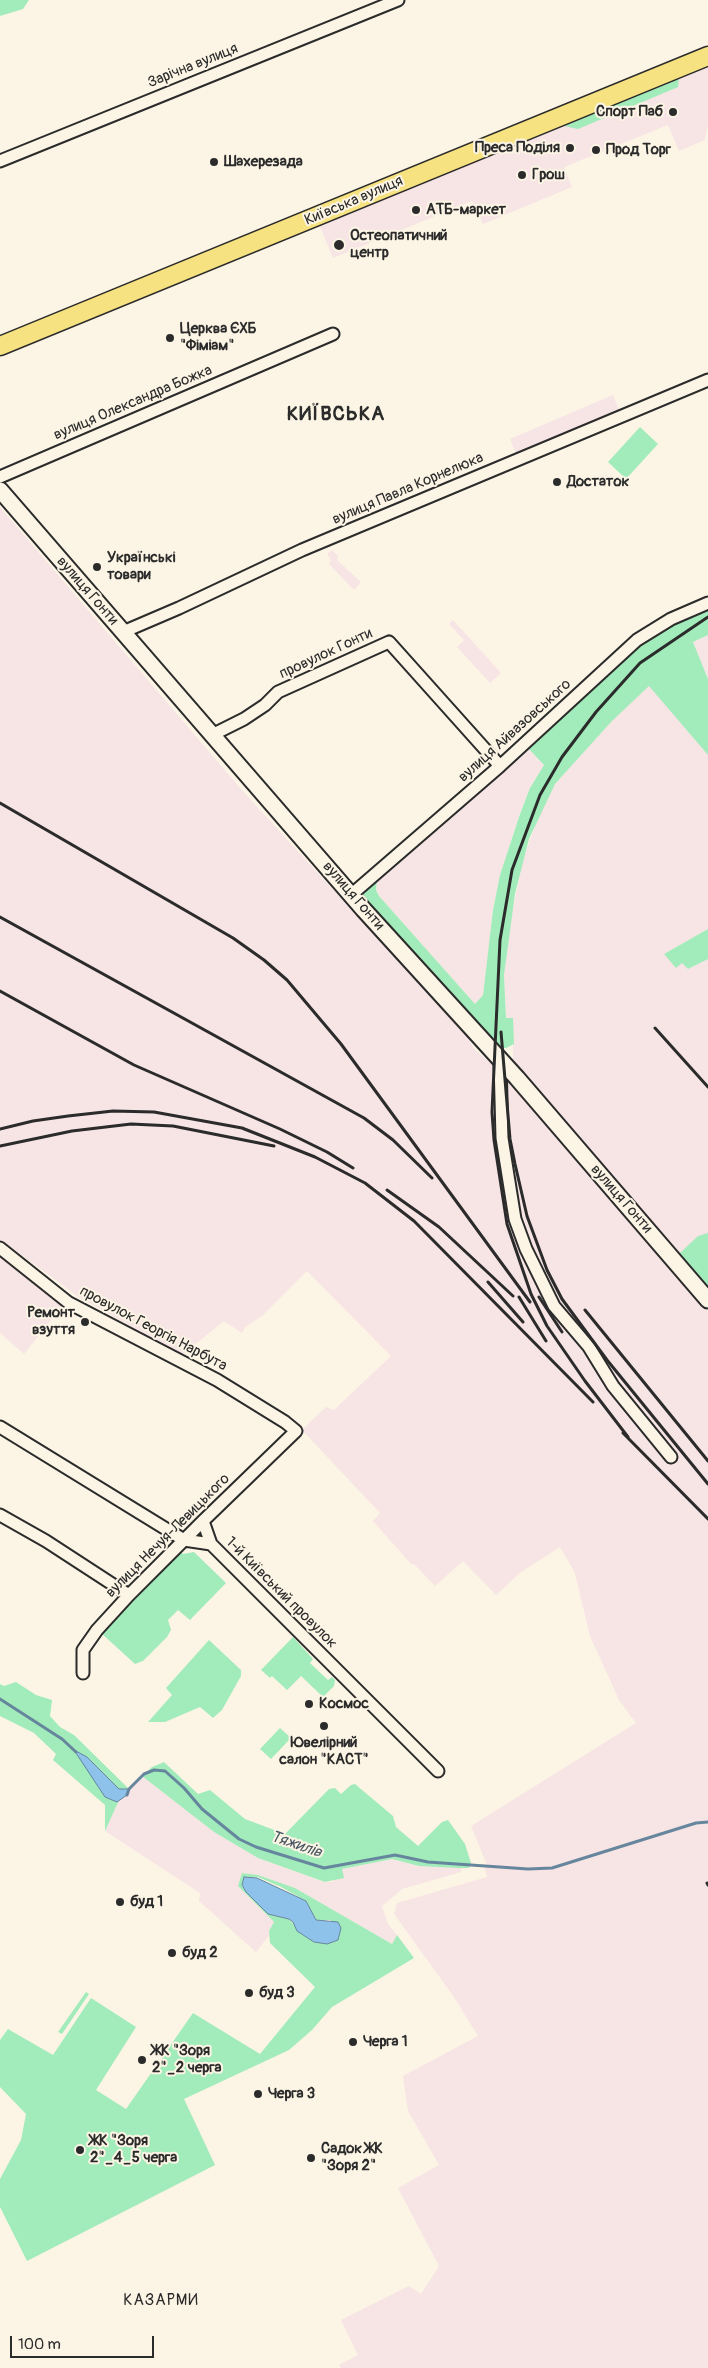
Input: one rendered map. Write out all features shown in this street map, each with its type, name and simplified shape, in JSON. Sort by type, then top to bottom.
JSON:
[{"type":"main road","name":"Київська вулиця","points":[[0,346],[708,56]]},
{"type":"street","name":"Зарічна вулиця","points":[[0,161],[398,0]]},
{"type":"street","name":"вулиця Олександра Божка","points":[[0,477],[333,334]]},
{"type":"street","name":"вулиця Павла Корнелюка","points":[[122,632],[179,608],[302,550],[708,380]]},
{"type":"street","name":"вулиця Гонти","points":[[0,490],[212,735],[500,1060],[708,1300]]},
{"type":"street","name":"вулиця Айвазовського","points":[[351,894],[500,766],[637,640],[671,619],[708,603]]},
{"type":"street","name":"провулок Гонти","points":[[212,735],[244,719],[265,705],[278,692],[388,642],[500,766]]},
{"type":"street","points":[[500,1060],[502,1138],[515,1219],[526,1249],[554,1306],[589,1347],[613,1386],[670,1457]]},
{"type":"street","name":"провулок Георгія Нарбута","points":[[0,1248],[69,1302],[217,1380],[285,1422],[296,1431]]},
{"type":"street","name":"1-й Київський провулок","points":[[0,1427],[184,1540],[211,1544],[438,1771]]},
{"type":"street","name":"вулиця Нечуя-Левицького","points":[[83,1673],[83,1650],[97,1630],[129,1594],[203,1520],[296,1431]]},
{"type":"street","points":[[0,1515],[46,1541],[129,1594]]},
{"type":"street","points":[[203,1520],[211,1544]]},
{"type":"shaded area","points":[[708,65],[708,124],[705,140],[679,151],[668,125],[564,167],[572,187],[483,224],[472,201],[333,258],[319,224]]},
{"type":"shaded area","points":[[613,395],[619,410],[516,454],[510,439]]},
{"type":"shaded area","points":[[0,507],[240,788],[469,1038],[473,1048],[514,1084],[708,1312],[708,2368],[341,2368],[339,2365],[358,2355],[341,2320],[409,2286],[421,2294],[439,2266],[398,2188],[439,2165],[408,2111],[403,2076],[478,2036],[454,1997],[394,1914],[397,1903],[487,1877],[484,1865],[487,1865],[471,1826],[636,1723],[619,1700],[590,1636],[575,1573],[560,1547],[521,1572],[496,1595],[463,1561],[435,1586],[414,1564],[412,1565],[373,1521],[380,1513],[302,1430],[326,1407],[334,1410],[391,1356],[307,1271],[262,1316],[245,1327],[242,1333],[224,1321],[182,1355],[77,1296],[0,1239]]},
{"type":"shaded area","points":[[332,550],[338,556],[337,560],[361,582],[354,590],[329,564],[331,560],[327,554]]},
{"type":"shaded area","points":[[453,620],[501,673],[490,683],[457,647],[464,640],[449,624]]},
{"type":"shaded area","points":[[708,635],[708,679],[693,642]]},
{"type":"shaded area","points":[[649,685],[708,755],[708,929],[664,954],[676,967],[682,962],[688,969],[708,959],[708,1300],[513,1074],[513,1019],[506,1018],[504,975],[510,924],[523,860],[537,820],[555,784],[612,721]]},
{"type":"shaded area","points":[[528,749],[544,765],[530,788],[520,813],[500,875],[493,910],[483,995],[475,1004],[379,896],[376,890],[377,877]]},
{"type":"shaded area","points":[[0,1257],[63,1305],[24,1354],[0,1333]]},
{"type":"shaded area","points":[[142,1776],[214,1832],[258,1858],[324,1882],[333,1882],[341,1869],[392,1859],[419,1866],[461,1868],[461,1872],[402,1889],[382,1906],[388,1924],[397,1935],[392,1944],[295,1888],[258,1875],[242,1873],[238,1886],[274,1922],[269,1931],[269,1936],[256,1952],[199,1901],[200,1893],[105,1831],[120,1798],[127,1795],[129,1789]]},
{"type":"green space","points":[[0,0],[29,0],[23,9],[0,16]]},
{"type":"green space","points":[[679,78],[678,87],[578,129],[564,126]]},
{"type":"green space","points":[[640,427],[658,444],[626,479],[608,462]]},
{"type":"green space","points":[[708,603],[708,635],[693,642],[708,679],[708,755],[649,686],[612,721],[555,784],[529,839],[515,894],[504,975],[506,1018],[513,1018],[514,1044],[506,1048],[499,1048],[360,892],[377,877],[376,890],[379,896],[475,1004],[483,995],[493,910],[500,875],[530,788],[544,765],[524,744],[637,640]]},
{"type":"green space","points":[[708,929],[708,959],[688,969],[682,963],[676,968],[664,954]]},
{"type":"green space","points":[[708,1233],[708,1289],[678,1255],[698,1236]]},
{"type":"green space","points":[[178,1550],[183,1554],[194,1552],[226,1583],[190,1620],[178,1610],[168,1620],[171,1630],[167,1637],[143,1661],[135,1664],[101,1633],[102,1627]]},
{"type":"green space","points":[[293,1637],[313,1659],[310,1663],[328,1680],[332,1677],[335,1680],[334,1686],[323,1697],[301,1676],[287,1690],[272,1676],[270,1678],[261,1670]]},
{"type":"green space","points":[[209,1640],[241,1670],[241,1676],[222,1710],[213,1718],[200,1707],[165,1722],[148,1722],[172,1695],[166,1688]]},
{"type":"green space","points":[[16,1682],[36,1695],[52,1700],[50,1716],[60,1727],[74,1735],[129,1789],[127,1795],[120,1798],[105,1831],[105,1805],[53,1760],[56,1754],[34,1733],[0,1716],[0,1684],[4,1686]]},
{"type":"green space","points":[[280,1728],[291,1738],[271,1759],[260,1749]]},
{"type":"green space","points":[[164,1762],[198,1794],[210,1790],[245,1819],[285,1834],[329,1789],[335,1788],[341,1794],[351,1785],[355,1784],[393,1816],[396,1827],[418,1846],[442,1822],[448,1820],[465,1844],[471,1863],[469,1868],[458,1868],[419,1866],[392,1859],[342,1869],[344,1878],[325,1882],[258,1858],[214,1832],[142,1776],[152,1767]]},
{"type":"green space","points":[[242,1873],[258,1875],[295,1888],[392,1944],[397,1935],[414,1958],[332,2007],[312,2030],[289,2050],[184,2099],[215,2165],[27,2261],[0,2207],[0,2179],[21,2140],[26,2114],[0,2087],[0,2040],[8,2029],[53,2055],[91,1998],[136,2027],[96,2090],[126,2109],[193,2013],[260,2054],[315,1987],[270,1943],[269,1931],[274,1922],[238,1886]],"holes":[[[244,1877],[258,1877],[306,1901],[316,1920],[331,1920],[327,1944],[314,1942],[303,1935],[289,1919],[268,1914],[242,1886]]]},
{"type":"green space","points":[[86,1992],[89,1994],[62,2034],[58,2032]]},
{"type":"water","points":[[74,1750],[87,1757],[119,1789],[129,1789],[127,1795],[117,1802],[105,1797]]},
{"type":"water","points":[[244,1877],[257,1878],[306,1901],[316,1920],[338,1922],[341,1928],[338,1940],[327,1944],[314,1942],[297,1931],[293,1922],[289,1919],[268,1914],[246,1892],[242,1885]]},
{"type":"waterway","name":"Тяжилів","points":[[0,1699],[62,1739],[76,1752]]},
{"type":"waterway","name":"Тяжилів","points":[[127,1795],[129,1789],[144,1774],[154,1770],[165,1771],[184,1788],[202,1809],[239,1839],[256,1847],[324,1868],[395,1855],[428,1862],[528,1869],[552,1868],[696,1823],[708,1822]]},
{"type":"railway","points":[[628,1437],[585,1381],[547,1326],[531,1294],[507,1224],[494,1140],[492,1112],[500,940],[512,870],[540,795],[562,757],[596,712],[640,663],[708,617]]},
{"type":"railway","points":[[0,803],[233,938],[264,960],[287,980],[341,1044],[530,1302]]},
{"type":"railway","points":[[0,917],[364,1118],[393,1140],[432,1178]]},
{"type":"railway","points":[[0,991],[134,1065],[280,1129],[327,1152],[353,1168]]},
{"type":"railway","points":[[655,1028],[708,1087]]},
{"type":"railway","points":[[501,1032],[510,1139],[527,1216],[547,1270],[562,1299],[607,1360],[708,1484]]},
{"type":"railway","points":[[0,1129],[33,1121],[113,1111],[154,1112],[242,1128],[315,1157],[365,1183],[414,1221],[593,1402]]},
{"type":"railway","points":[[0,1146],[72,1131],[131,1124],[173,1126],[274,1146]]},
{"type":"railway","points":[[387,1190],[439,1227],[513,1296]]},
{"type":"railway","points":[[488,1282],[523,1322]]},
{"type":"railway","points":[[519,1297],[546,1341]]},
{"type":"railway","points":[[539,1297],[562,1332]]},
{"type":"railway","points":[[585,1310],[708,1461]]},
{"type":"railway","points":[[623,1433],[708,1519]]},
{"type":"place","name":"Спорт Паб","points":[[673,112]]},
{"type":"place","name":"Преса Поділя","points":[[570,148]]},
{"type":"place","name":"Прод Торг","points":[[596,150]]},
{"type":"place","name":"Шахерезада","points":[[214,162]]},
{"type":"place","name":"Грош","points":[[522,175]]},
{"type":"place","name":"АТБ-маркет","points":[[416,210]]},
{"type":"place","name":"Остеопатичний центр","points":[[339,245]]},
{"type":"place","name":"Церква ЄХБ \"Фіміам\"","points":[[170,338]]},
{"type":"place","name":"Достаток","points":[[557,482]]},
{"type":"place","name":"Українські товари","points":[[97,567]]},
{"type":"place","name":"Ремонт взуття","points":[[85,1322]]},
{"type":"place","name":"Космос","points":[[309,1704]]},
{"type":"place","name":"Ювелірний салон \"КАСТ\"","points":[[324,1726]]},
{"type":"place","name":"буд 1","points":[[120,1902]]},
{"type":"place","name":"буд 2","points":[[172,1953]]},
{"type":"place","name":"буд 3","points":[[249,1993]]},
{"type":"place","name":"Черга 1","points":[[353,2042]]},
{"type":"place","name":"ЖК \"Зоря 2\"_2 черга","points":[[142,2060]]},
{"type":"place","name":"Черга 3","points":[[258,2094]]},
{"type":"place","name":"ЖК \"Зоря 2\"_4_5 черга","points":[[80,2150]]},
{"type":"place","name":"Садок ЖК \"Зоря 2\"","points":[[311,2158]]},
{"type":"district","name":"КИЇВСЬКА","points":[[336,415]]},
{"type":"district","name":"КАЗАРМИ","points":[[161,2301]]}]
